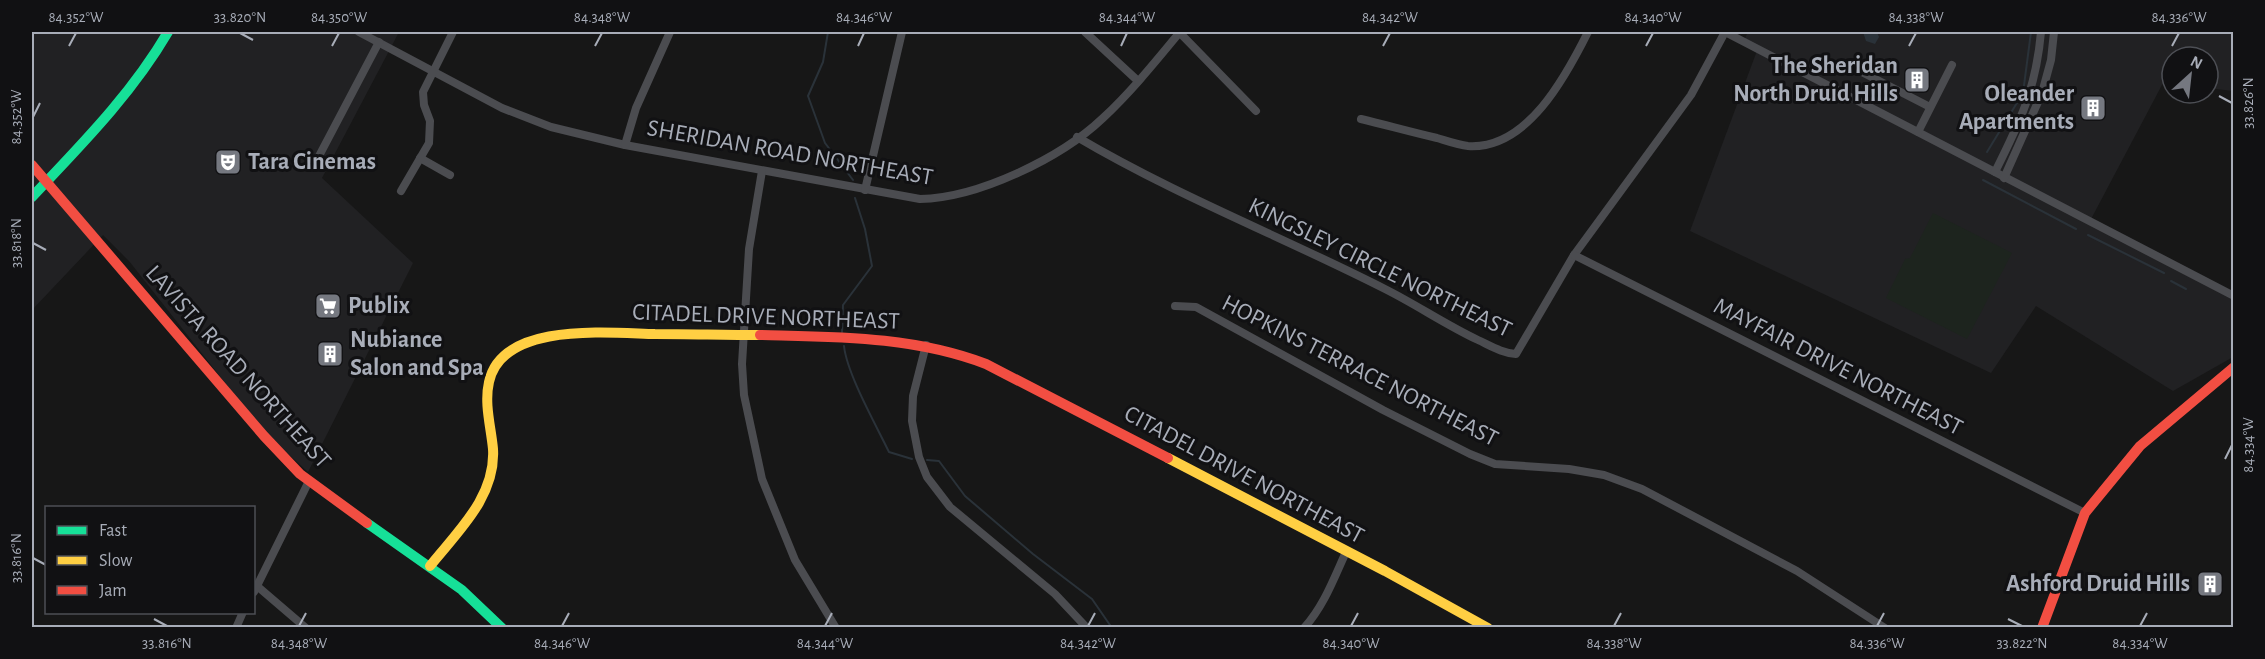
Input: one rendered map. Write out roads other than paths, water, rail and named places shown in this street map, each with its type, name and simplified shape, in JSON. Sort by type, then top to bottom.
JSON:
[{"type":"street","points":[[32,196],[129,93],[168,32]]},
{"type":"street","name":"SHERIDAN ROAD NORTHEAST","points":[[359,32],[516,114],[551,127],[625,145],[920,199],[941,199],[983,187],[1027,169],[1077,137],[1102,119],[1180,32]]},
{"type":"street","points":[[401,191],[429,143],[430,121],[424,105],[423,92],[453,32]]},
{"type":"street","points":[[625,145],[636,108],[670,32]]},
{"type":"street","points":[[865,190],[902,32]]},
{"type":"street","points":[[1085,32],[1138,81]]},
{"type":"street","points":[[1180,32],[1256,111]]},
{"type":"street","points":[[1361,119],[1467,146],[1488,145],[1507,138],[1538,111],[1549,97],[1570,67],[1588,32]]},
{"type":"street","points":[[1725,32],[2234,296]]},
{"type":"street","name":"KINGSLEY CIRCLE NORTHEAST","points":[[1077,137],[1184,196],[1388,290],[1457,330],[1506,353],[1516,354],[1574,255],[1691,95],[1725,32]]},
{"type":"street","points":[[1995,172],[2021,119],[2033,83],[2040,32]]},
{"type":"street","points":[[2004,178],[2042,93],[2051,60],[2054,32]]},
{"type":"street","points":[[319,156],[379,42]]},
{"type":"street","points":[[1918,132],[1952,65]]},
{"type":"street","points":[[1852,67],[1930,107]]},
{"type":"street","points":[[420,158],[450,175]]},
{"type":"street","name":"LAVISTA ROAD NORTHEAST","points":[[32,165],[264,436],[309,481],[462,590],[502,627]]},
{"type":"street","points":[[762,171],[749,249],[742,364],[744,395],[762,479],[795,560],[836,627]]},
{"type":"street","name":"MAYFAIR DRIVE NORTHEAST","points":[[1574,255],[2085,513]]},
{"type":"street","name":"HOPKINS TERRACE NORTHEAST","points":[[1175,306],[1196,308],[1383,410],[1487,461],[1495,464],[1569,469],[1604,475],[1642,489],[1797,571],[1885,627]]},
{"type":"street","name":"CITADEL DRIVE NORTHEAST","points":[[430,566],[478,504],[490,479],[493,447],[486,399],[492,371],[506,353],[530,341],[576,332],[876,338],[926,345],[986,364],[1488,627]]},
{"type":"street","points":[[926,345],[913,396],[912,421],[919,457],[927,477],[950,507],[1055,594],[1087,627]]},
{"type":"street","points":[[2042,627],[2085,513],[2140,446],[2234,367]]},
{"type":"street","points":[[306,627],[255,589],[309,481]]},
{"type":"street","points":[[1304,627],[1313,618],[1326,596],[1346,552]]},
{"type":"waterway","points":[[828,32],[823,62],[808,96],[825,143],[853,180]]},
{"type":"waterway","points":[[1987,152],[2023,93],[2031,32]]},
{"type":"waterway","points":[[1983,180],[2076,229]]},
{"type":"waterway","points":[[842,332],[843,305],[872,266],[865,229],[855,198]]},
{"type":"waterway","points":[[2088,235],[2164,273]]},
{"type":"waterway","points":[[2171,281],[2186,289]]},
{"type":"waterway","points":[[844,346],[850,371],[889,452],[912,459]]},
{"type":"waterway","points":[[927,460],[939,461],[965,496],[1033,554],[1092,599],[1112,628]]},
{"type":"place","name":"The Sheridan North Druid Hills","points":[[1917,80]]},
{"type":"place","name":"Oleander Apartments","points":[[2093,108]]},
{"type":"place","name":"Tara Cinemas","points":[[228,162]]},
{"type":"place","name":"Publix","points":[[328,306]]},
{"type":"place","name":"Nubiance Salon and Spa","points":[[330,354]]},
{"type":"place","name":"Ashford Druid Hills","points":[[2210,584]]}]
